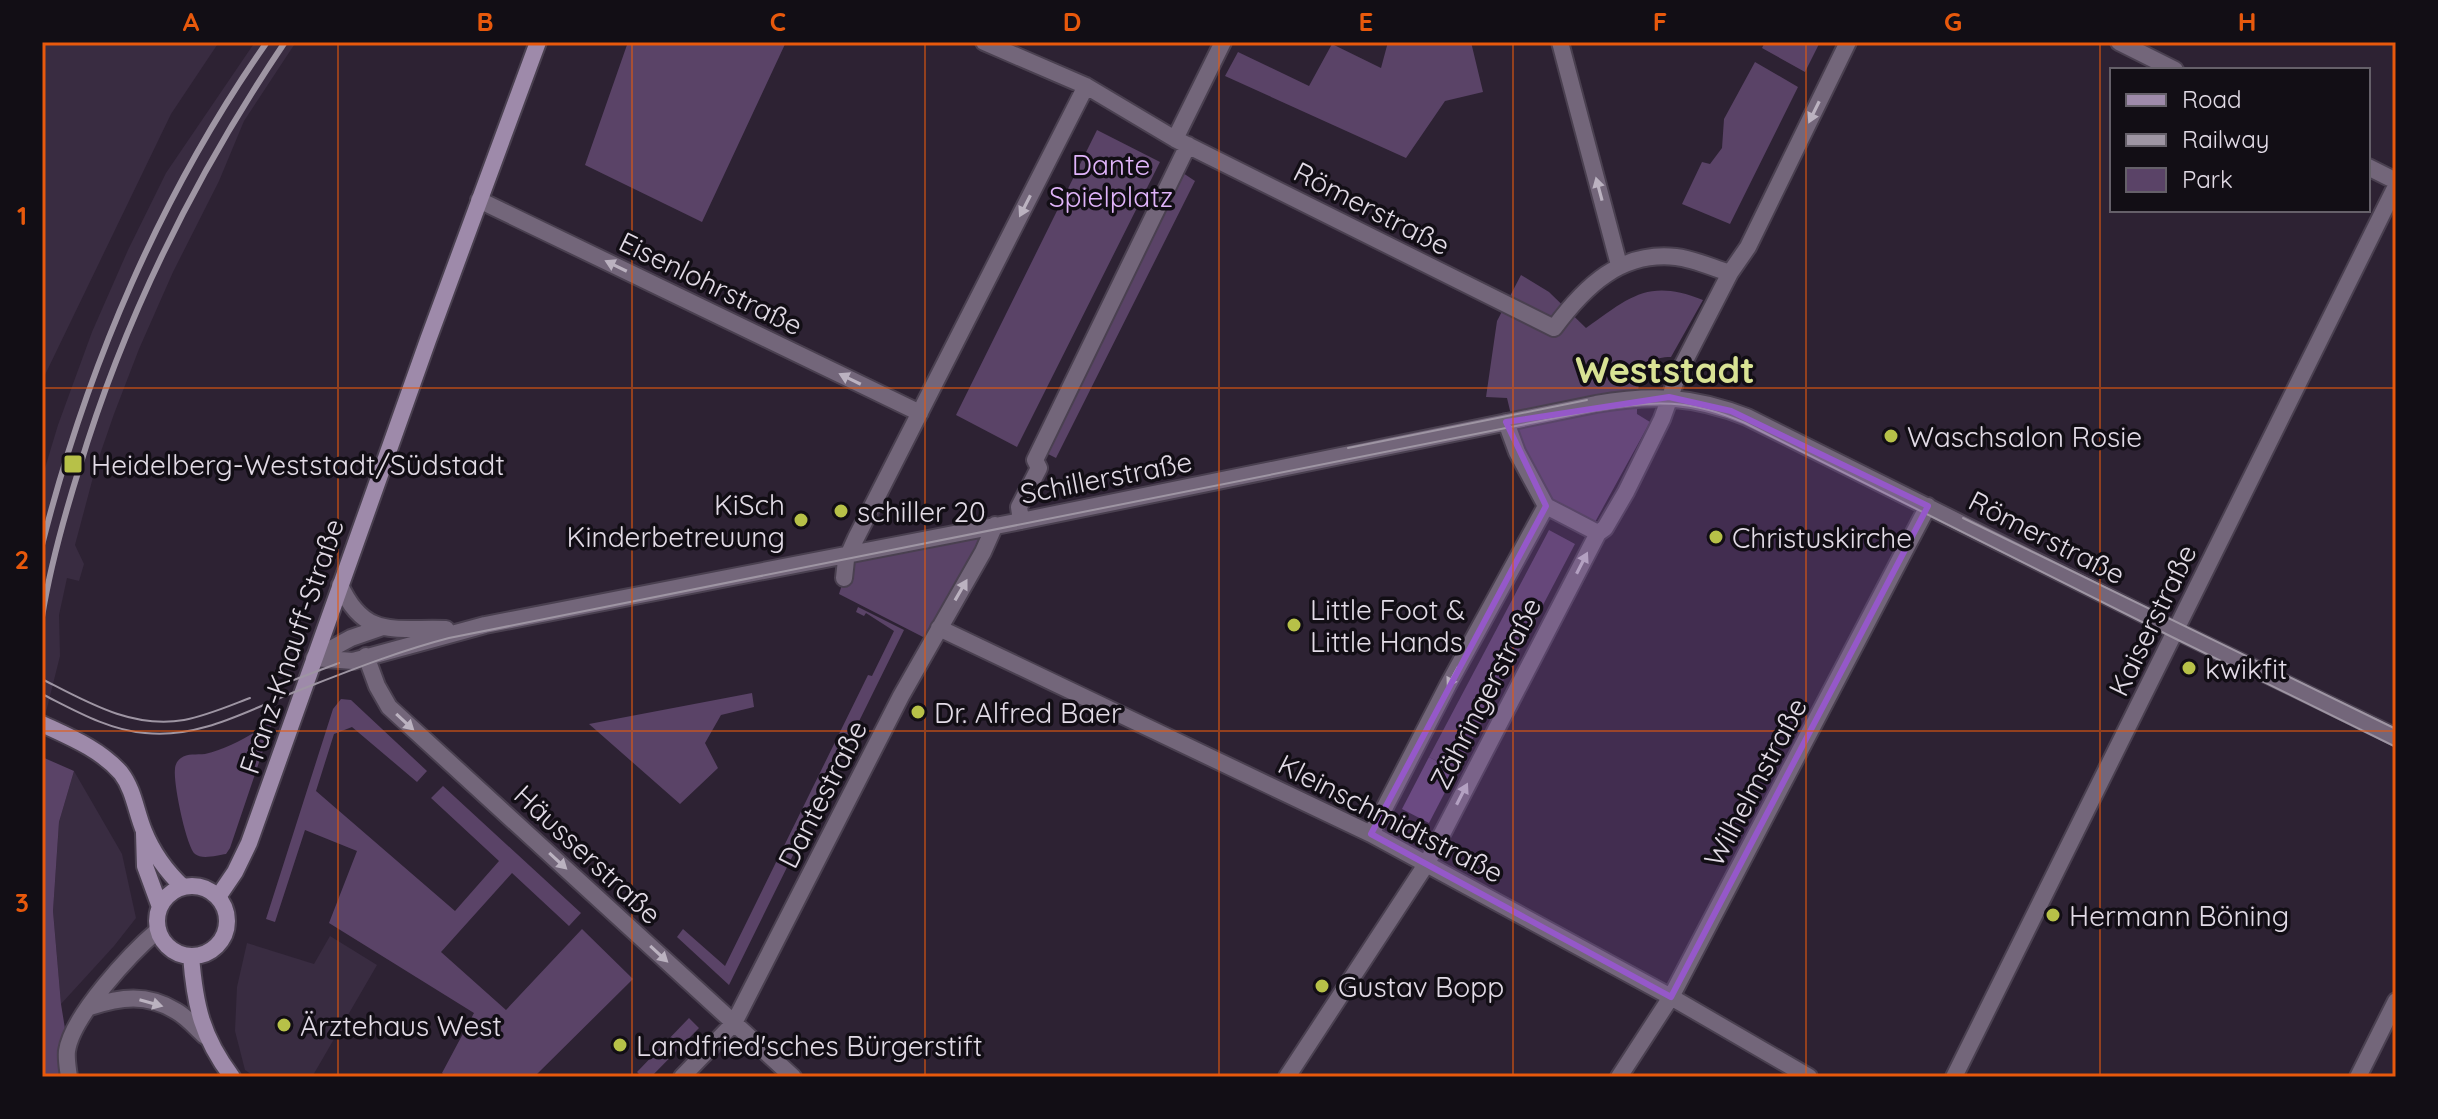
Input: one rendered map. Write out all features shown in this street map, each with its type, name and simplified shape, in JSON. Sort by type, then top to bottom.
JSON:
[{"type":"main road","name":"Franz-Knauff-Straße","points":[[218,897],[249,843],[536,44]]},
{"type":"main road","points":[[42,724],[98,752],[120,772],[135,802],[144,831],[167,870],[183,887]]},
{"type":"main road","points":[[144,831],[145,866],[160,907]]},
{"type":"main road","points":[[183,887],[203,888],[218,897],[226,912],[225,934],[221,941],[209,952],[191,956],[168,946],[158,930],[157,919],[160,907],[172,892],[183,887]]},
{"type":"main road","points":[[191,956],[205,1036],[232,1077]]},
{"type":"street","name":"Römerstraße","points":[[984,42],[1086,86],[1182,142],[1554,328],[1589,288],[1619,265],[1647,257],[1678,257],[1730,273]]},
{"type":"street","points":[[1021,521],[1019,507],[1039,468],[1035,460],[1182,142],[1223,42]]},
{"type":"street","points":[[1560,42],[1619,265]]},
{"type":"street","name":"Zähringerstraße","points":[[1287,1077],[1427,863],[1598,533],[1605,528],[1626,492],[1662,419],[1679,372],[1730,273],[1748,247],[1848,42]]},
{"type":"street","points":[[2119,42],[2171,68]]},
{"type":"street","points":[[844,578],[849,554],[1086,86]]},
{"type":"street","points":[[2370,168],[2396,183]]},
{"type":"street","name":"Kaiserstraße","points":[[1954,1077],[2396,183]]},
{"type":"street","name":"Eisenlohrstraße","points":[[479,200],[920,413]]},
{"type":"street","name":"Römerstraße","points":[[1669,397],[1698,401],[1747,417],[2396,737]]},
{"type":"street","name":"Schillerstraße","points":[[314,658],[353,661],[460,630],[1021,521],[1617,400],[1669,397]]},
{"type":"street","points":[[1506,422],[1517,452],[1546,506],[1598,533]]},
{"type":"street","name":"Zähringerstraße","points":[[1371,834],[1546,506]]},
{"type":"street","name":"Wilhelmstraße","points":[[1619,1077],[1671,997],[1928,506]]},
{"type":"street","name":"Dantestraße","points":[[682,1077],[734,1023],[901,696],[991,538],[995,525]]},
{"type":"street","points":[[340,585],[348,602],[361,617],[380,628]]},
{"type":"street","name":"Schillerstraße","points":[[314,658],[351,638],[380,628],[460,630]]},
{"type":"street","name":"Kleinschmidtstraße","points":[[939,628],[1371,834],[1671,997],[1809,1077]]},
{"type":"street","name":"Häusserstraße","points":[[366,656],[389,707],[793,1077]]},
{"type":"street","points":[[69,1077],[67,1050],[79,1019],[133,952],[158,930]]},
{"type":"street","points":[[89,1008],[116,998],[146,999],[176,1011],[205,1036]]},
{"type":"street","points":[[2358,1077],[2396,1001]]},
{"type":"highlighted area","points":[[1669,397],[1731,411],[1928,506],[1671,997],[1371,834],[1546,506],[1506,422]]},
{"type":"shaded area","points":[[42,42],[219,42],[171,114],[42,381]]},
{"type":"shaded area","points":[[255,42],[296,42],[244,121],[219,181],[173,272],[114,414],[96,466],[75,545],[84,564],[79,581],[67,578],[59,615],[60,656],[42,728],[42,478],[58,425],[92,332],[166,173]]},
{"type":"shaded area","points":[[1429,757],[1456,771],[1429,823],[1402,809]]},
{"type":"shaded area","points":[[74,771],[122,854],[136,918],[61,1004],[53,911],[59,822]]},
{"type":"shaded area","points":[[330,936],[377,965],[312,1077],[255,1077],[245,1070],[235,1031],[237,987],[247,943],[314,964]]},
{"type":"green space","points":[[628,42],[786,42],[702,222],[585,165]]},
{"type":"green space","points":[[1388,42],[1471,42],[1483,92],[1445,101],[1406,158],[1225,76],[1238,52],[1309,86],[1332,44],[1381,68]]},
{"type":"green space","points":[[1765,42],[1820,42],[1805,72],[1762,48]]},
{"type":"green space","points":[[1755,62],[1798,87],[1730,224],[1682,204],[1702,162],[1710,164],[1722,148],[1724,119]]},
{"type":"green space","name":"Dante Spielplatz","points":[[1097,130],[1160,162],[1017,447],[956,415]]},
{"type":"green space","points":[[1183,173],[1195,181],[1056,458],[1046,453]]},
{"type":"green space","points":[[1521,275],[1549,292],[1586,328],[1640,294],[1668,291],[1703,300],[1671,357],[1651,362],[1641,375],[1637,414],[1650,422],[1594,524],[1552,501],[1517,440],[1507,398],[1486,397],[1497,321]]},
{"type":"green space","points":[[1549,530],[1575,544],[1456,771],[1429,757]]},
{"type":"green space","points":[[986,537],[925,638],[839,594],[849,563]]},
{"type":"green space","points":[[858,607],[904,630],[729,985],[677,937],[683,929],[725,966],[868,675],[872,676],[894,631],[866,613],[864,616],[856,612]]},
{"type":"green space","points":[[752,693],[754,707],[721,715],[705,743],[718,768],[680,804],[589,724]]},
{"type":"green space","points":[[341,699],[351,700],[427,771],[417,782],[352,727],[334,734],[316,791],[455,911],[499,861],[431,798],[443,786],[581,913],[569,926],[512,873],[441,952],[506,1010],[582,929],[633,979],[534,1077],[447,1077],[442,1073],[474,1013],[329,923],[357,851],[305,830],[275,922],[266,919],[333,709]]},
{"type":"green space","points":[[273,721],[230,848],[226,854],[198,856],[191,849],[181,813],[176,763],[186,755],[205,754],[232,744]]},
{"type":"green space","points":[[42,757],[74,771],[59,822],[53,911],[71,1077],[42,1077]]},
{"type":"green space","points":[[689,1018],[699,1028],[651,1077],[642,1077],[637,1072]]},
{"type":"tram line","points":[[1348,448],[1587,400]]},
{"type":"tram line","points":[[42,694],[118,728],[145,733],[183,732],[239,716],[370,663],[449,638],[1596,410],[1654,403],[1707,409],[1745,423],[2396,747]]},
{"type":"tram line","points":[[1963,518],[2396,729]]},
{"type":"tram line","points":[[283,684],[339,663]]},
{"type":"tram line","points":[[42,679],[110,712],[146,721],[184,720],[250,698]]},
{"type":"railway","points":[[42,545],[81,413],[132,283],[193,159],[267,42]]},
{"type":"railway","points":[[42,617],[58,542],[79,469],[97,412],[141,301],[193,195],[252,92],[285,42]]},
{"type":"place","name":"Waschsalon Rosie","points":[[1891,436]]},
{"type":"place","name":"Heidelberg-Weststadt/Südstadt","points":[[73,464]]},
{"type":"place","name":"schiller 20","points":[[841,511]]},
{"type":"place","name":"KiSch Kinderbetreuung","points":[[801,520]]},
{"type":"place","name":"Christuskirche","points":[[1716,537]]},
{"type":"place","name":"Little Foot & Little Hands","points":[[1294,625]]},
{"type":"place","name":"kwikfit","points":[[2189,668]]},
{"type":"place","name":"Dr. Alfred Baer","points":[[918,712]]},
{"type":"place","name":"Hermann Böning","points":[[2053,915]]},
{"type":"place","name":"Gustav Bopp","points":[[1322,986]]},
{"type":"place","name":"Ärztehaus West","points":[[284,1025]]},
{"type":"place","name":"Landfried'sches Bürgerstift","points":[[620,1045]]},
{"type":"district","name":"Weststadt","points":[[1665,369]]}]
